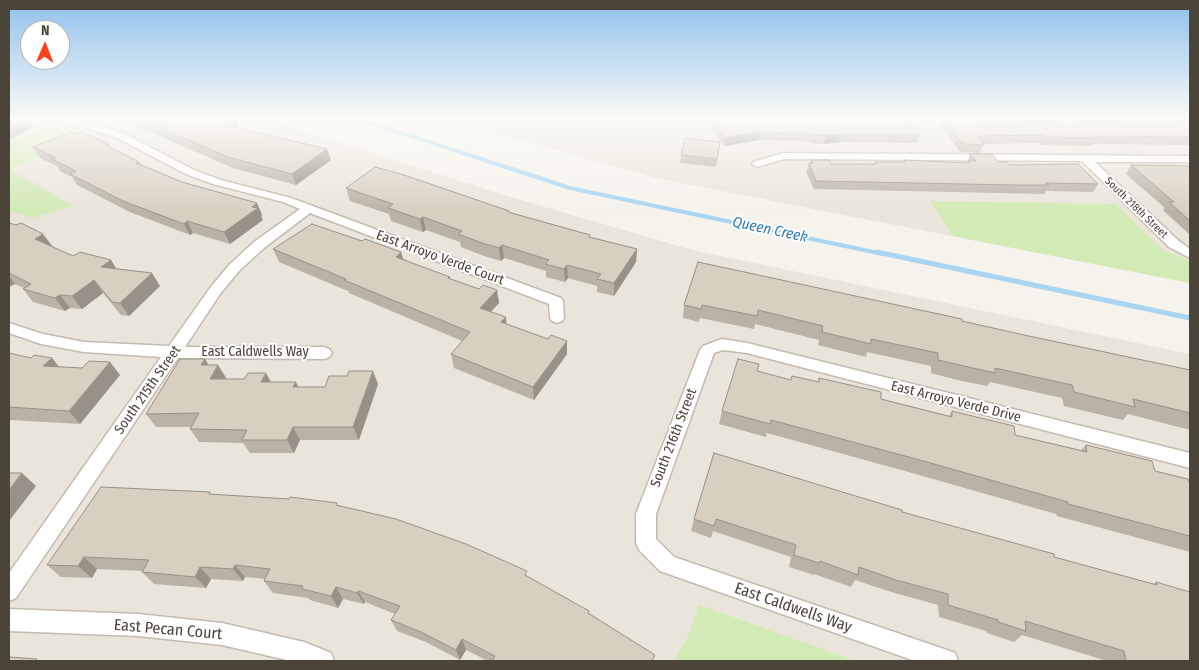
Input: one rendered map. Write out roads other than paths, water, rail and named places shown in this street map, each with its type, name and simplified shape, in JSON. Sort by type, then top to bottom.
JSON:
[{"type":"street","points":[[146,149],[190,172],[217,182],[309,208]]},
{"type":"street","points":[[757,164],[783,156],[1190,159]]},
{"type":"street","name":"South 218th Street","points":[[1085,158],[1174,244],[1190,254]]},
{"type":"street","name":"East Arroyo Verde Court","points":[[309,208],[556,301],[557,318]]},
{"type":"street","name":"South 215th Street","points":[[9,591],[234,268],[259,245],[309,208]]},
{"type":"street","name":"East Caldwells Way","points":[[9,328],[41,339],[84,347],[174,352],[324,353]]},
{"type":"street","name":"East Arroyo Verde Drive","points":[[722,344],[757,351],[1190,461]]},
{"type":"street","name":"South 216th Street","points":[[646,543],[646,514],[708,350],[722,344]]},
{"type":"street","name":"East Caldwells Way","points":[[646,543],[667,564],[947,661]]},
{"type":"street","name":"East Pecan Court","points":[[9,620],[138,626],[222,634],[304,653],[323,661]]},
{"type":"waterway","name":"Queen Creek","points":[[452,149],[570,188],[883,254]]},
{"type":"waterway","name":"Queen Creek","points":[[877,252],[1190,318]]}]
